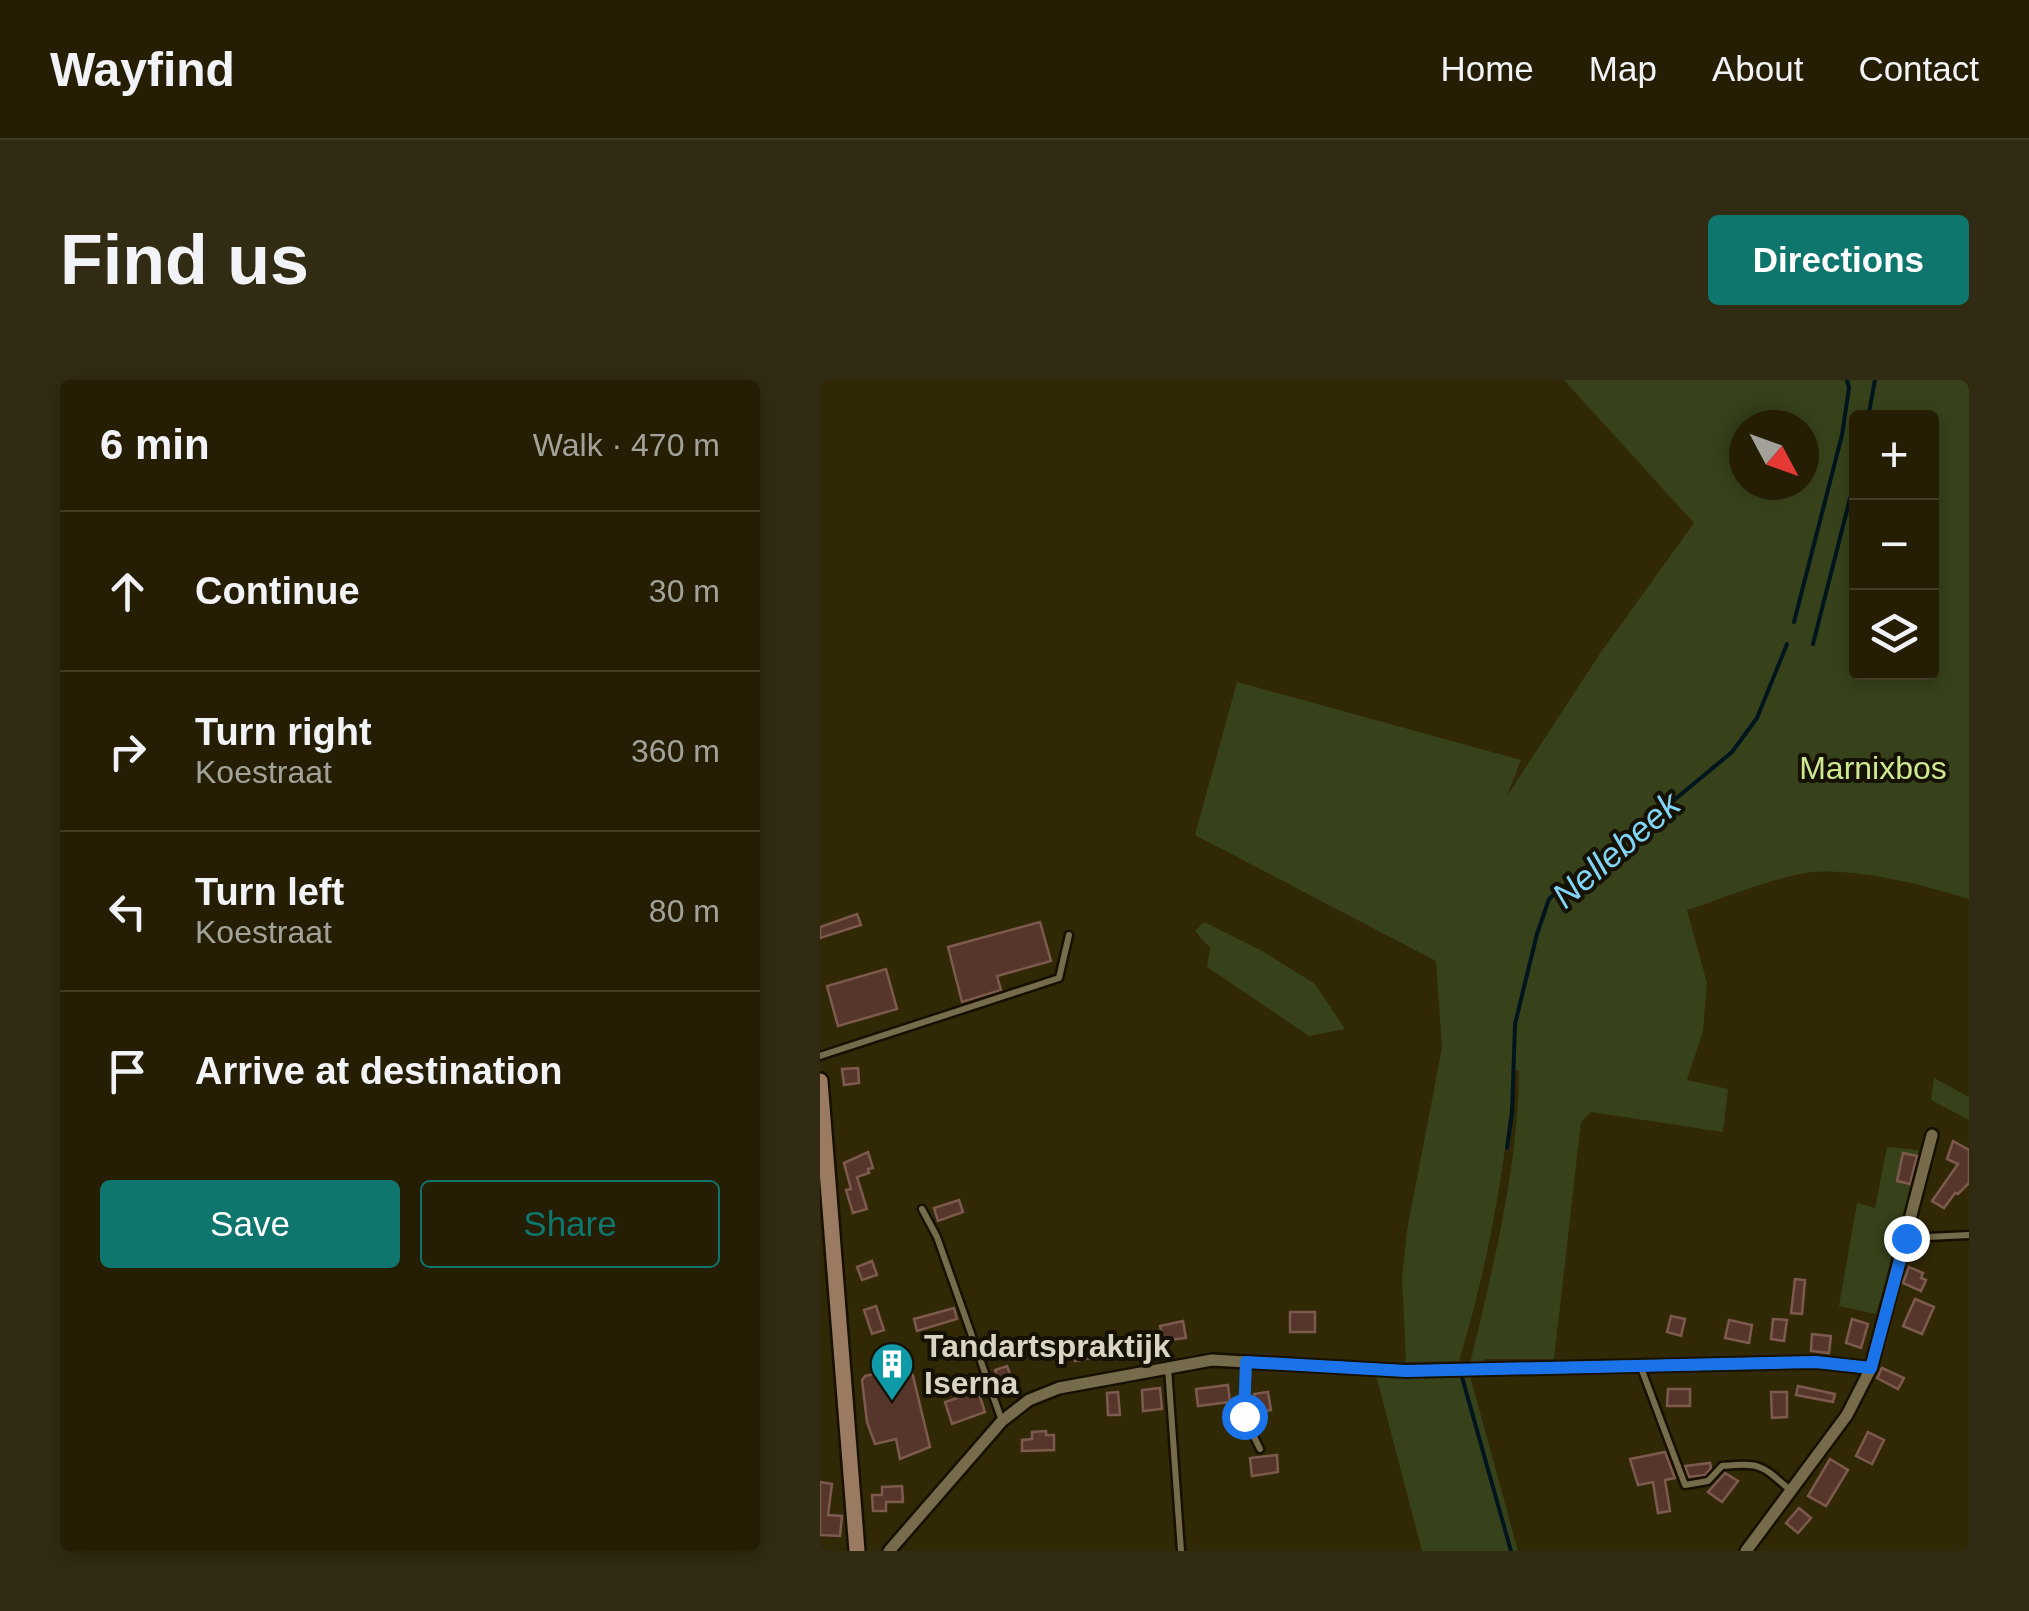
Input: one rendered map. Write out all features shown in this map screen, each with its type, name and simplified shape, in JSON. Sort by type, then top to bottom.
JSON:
[{"type":"street","points":[[820,1081],[857,1551]]},
{"type":"street","points":[[1746,1551],[1847,1415],[1871,1368],[1932,1136]]},
{"type":"street","points":[[889,1551],[1002,1421],[1029,1400],[1059,1388],[1168,1366],[1212,1360],[1406,1371],[1816,1362],[1871,1368]]},
{"type":"lane","points":[[820,1056],[1058,978],[1068,935]]},
{"type":"lane","points":[[922,1209],[937,1237],[1002,1421]]},
{"type":"lane","points":[[1906,1238],[1969,1235]]},
{"type":"lane","points":[[1246,1362],[1244,1416],[1260,1449]]},
{"type":"lane","points":[[1640,1365],[1684,1485],[1708,1481],[1722,1466],[1761,1464],[1791,1490]]},
{"type":"lane","points":[[1168,1366],[1181,1551]]},
{"type":"green space","name":"Marnixbos","points":[[1564,380],[1969,380],[1969,899],[1884,878],[1817,872],[1771,881],[1687,910],[1707,983],[1703,1031],[1687,1080],[1728,1089],[1723,1132],[1591,1112],[1581,1122],[1554,1359],[1486,1359],[1469,1368],[1509,1183],[1518,1108],[1519,1071],[1514,1070],[1494,1217],[1459,1361],[1406,1362],[1402,1278],[1407,1230],[1442,1048],[1436,961],[1195,835],[1237,682],[1521,760],[1507,796],[1601,652],[1694,523]]},
{"type":"green space","points":[[1204,922],[1264,952],[1315,984],[1345,1029],[1309,1036],[1207,967],[1210,948],[1195,931]]},
{"type":"green space","points":[[1934,1078],[1969,1097],[1969,1120],[1931,1100]]},
{"type":"green space","points":[[1887,1147],[1919,1150],[1897,1246],[1876,1314],[1839,1306],[1857,1203],[1875,1208]]},
{"type":"green space","points":[[1376,1375],[1470,1376],[1518,1551],[1422,1551]]},
{"type":"building","points":[[857,914],[861,925],[820,938],[820,927]]},
{"type":"building","points":[[1040,922],[1051,961],[997,976],[1001,990],[962,1002],[948,947]]},
{"type":"building","points":[[886,969],[897,1009],[838,1026],[827,986]]},
{"type":"building","points":[[858,1068],[859,1083],[844,1085],[842,1069]]},
{"type":"building","points":[[1953,1141],[1969,1150],[1969,1183],[1944,1208],[1932,1201],[1958,1164],[1947,1159]]},
{"type":"building","points":[[868,1152],[873,1168],[857,1177],[867,1209],[853,1213],[844,1163]]},
{"type":"building","points":[[1903,1153],[1917,1156],[1910,1184],[1897,1181]]},
{"type":"building","points":[[959,1200],[963,1212],[938,1221],[934,1208]]},
{"type":"building","points":[[872,1261],[877,1275],[862,1280],[857,1267]]},
{"type":"building","points":[[1909,1267],[1923,1273],[1921,1278],[1926,1280],[1921,1291],[1903,1283]]},
{"type":"building","points":[[1795,1279],[1805,1280],[1802,1314],[1791,1313]]},
{"type":"building","points":[[1915,1299],[1934,1307],[1922,1334],[1903,1326]]},
{"type":"building","points":[[876,1306],[884,1330],[872,1334],[864,1310]]},
{"type":"building","points":[[954,1308],[957,1319],[917,1331],[914,1319]]},
{"type":"building","points":[[1290,1312],[1315,1312],[1315,1332],[1290,1332]]},
{"type":"building","points":[[1671,1316],[1685,1319],[1681,1336],[1667,1332]]},
{"type":"building","points":[[1773,1319],[1787,1320],[1784,1341],[1771,1339]]},
{"type":"building","points":[[1852,1319],[1868,1324],[1861,1348],[1846,1343]]},
{"type":"building","points":[[1729,1320],[1752,1325],[1749,1343],[1725,1338]]},
{"type":"building","points":[[1183,1321],[1186,1338],[1136,1344],[1137,1349],[1119,1353],[1115,1339],[1161,1331],[1160,1326]]},
{"type":"building","points":[[1812,1334],[1831,1336],[1829,1353],[1811,1351]]},
{"type":"building","points":[[1099,1341],[1102,1356],[1075,1361],[1073,1346]]},
{"type":"building","name":"Tandartspraktijk Iserna","points":[[897,1352],[901,1369],[909,1368],[913,1376],[930,1447],[900,1459],[896,1439],[875,1444],[867,1422],[862,1380],[880,1373],[876,1357]]},
{"type":"building","points":[[1007,1366],[1016,1390],[1004,1394],[995,1370]]},
{"type":"building","points":[[1882,1368],[1904,1378],[1898,1389],[1877,1378]]},
{"type":"building","points":[[1228,1385],[1230,1402],[1198,1406],[1196,1389]]},
{"type":"building","points":[[1798,1386],[1835,1394],[1833,1402],[1796,1395]]},
{"type":"building","points":[[1160,1388],[1162,1409],[1143,1411],[1142,1390]]},
{"type":"building","points":[[1668,1389],[1690,1389],[1690,1406],[1667,1406]]},
{"type":"building","points":[[978,1391],[985,1412],[952,1424],[945,1402]]},
{"type":"building","points":[[1118,1392],[1120,1415],[1108,1415],[1107,1393]]},
{"type":"building","points":[[1268,1392],[1271,1410],[1257,1413],[1254,1394]]},
{"type":"building","points":[[1771,1392],[1787,1392],[1787,1417],[1772,1418]]},
{"type":"building","points":[[1046,1431],[1046,1435],[1054,1435],[1054,1450],[1022,1451],[1022,1440],[1032,1439],[1032,1432]]},
{"type":"building","points":[[1868,1432],[1884,1440],[1872,1464],[1856,1456]]},
{"type":"building","points":[[1665,1452],[1675,1478],[1665,1480],[1670,1511],[1658,1513],[1653,1482],[1638,1485],[1630,1459]]},
{"type":"building","points":[[1277,1455],[1278,1472],[1252,1476],[1250,1458]]},
{"type":"building","points":[[1830,1459],[1848,1470],[1826,1506],[1808,1496]]},
{"type":"building","points":[[1710,1463],[1705,1475],[1689,1477],[1685,1466]]},
{"type":"building","points":[[1725,1473],[1738,1481],[1722,1502],[1708,1492]]},
{"type":"building","points":[[820,1482],[832,1484],[828,1515],[842,1516],[840,1536],[820,1535]]},
{"type":"building","points":[[902,1486],[903,1502],[886,1502],[886,1511],[873,1511],[872,1495],[882,1495],[882,1487]]},
{"type":"building","points":[[1799,1508],[1811,1518],[1798,1533],[1786,1523]]},
{"type":"waterway","name":"Nellebeek","points":[[1794,622],[1842,435],[1847,380]]},
{"type":"waterway","points":[[1869,410],[1875,380]]},
{"type":"waterway","points":[[1813,644],[1850,500]]},
{"type":"waterway","name":"Nellebeek","points":[[1507,1148],[1515,1024],[1549,899],[1732,752],[1757,718],[1787,644]]},
{"type":"waterway","name":"Nellebeek","points":[[1462,1377],[1511,1551]]},
{"type":"place","name":"Tandartspraktijk Iserna","points":[[892,1402]]},
{"type":"route","points":[[1244,1416],[1246,1362],[1406,1371],[1816,1362],[1871,1368],[1906,1238]]}]
